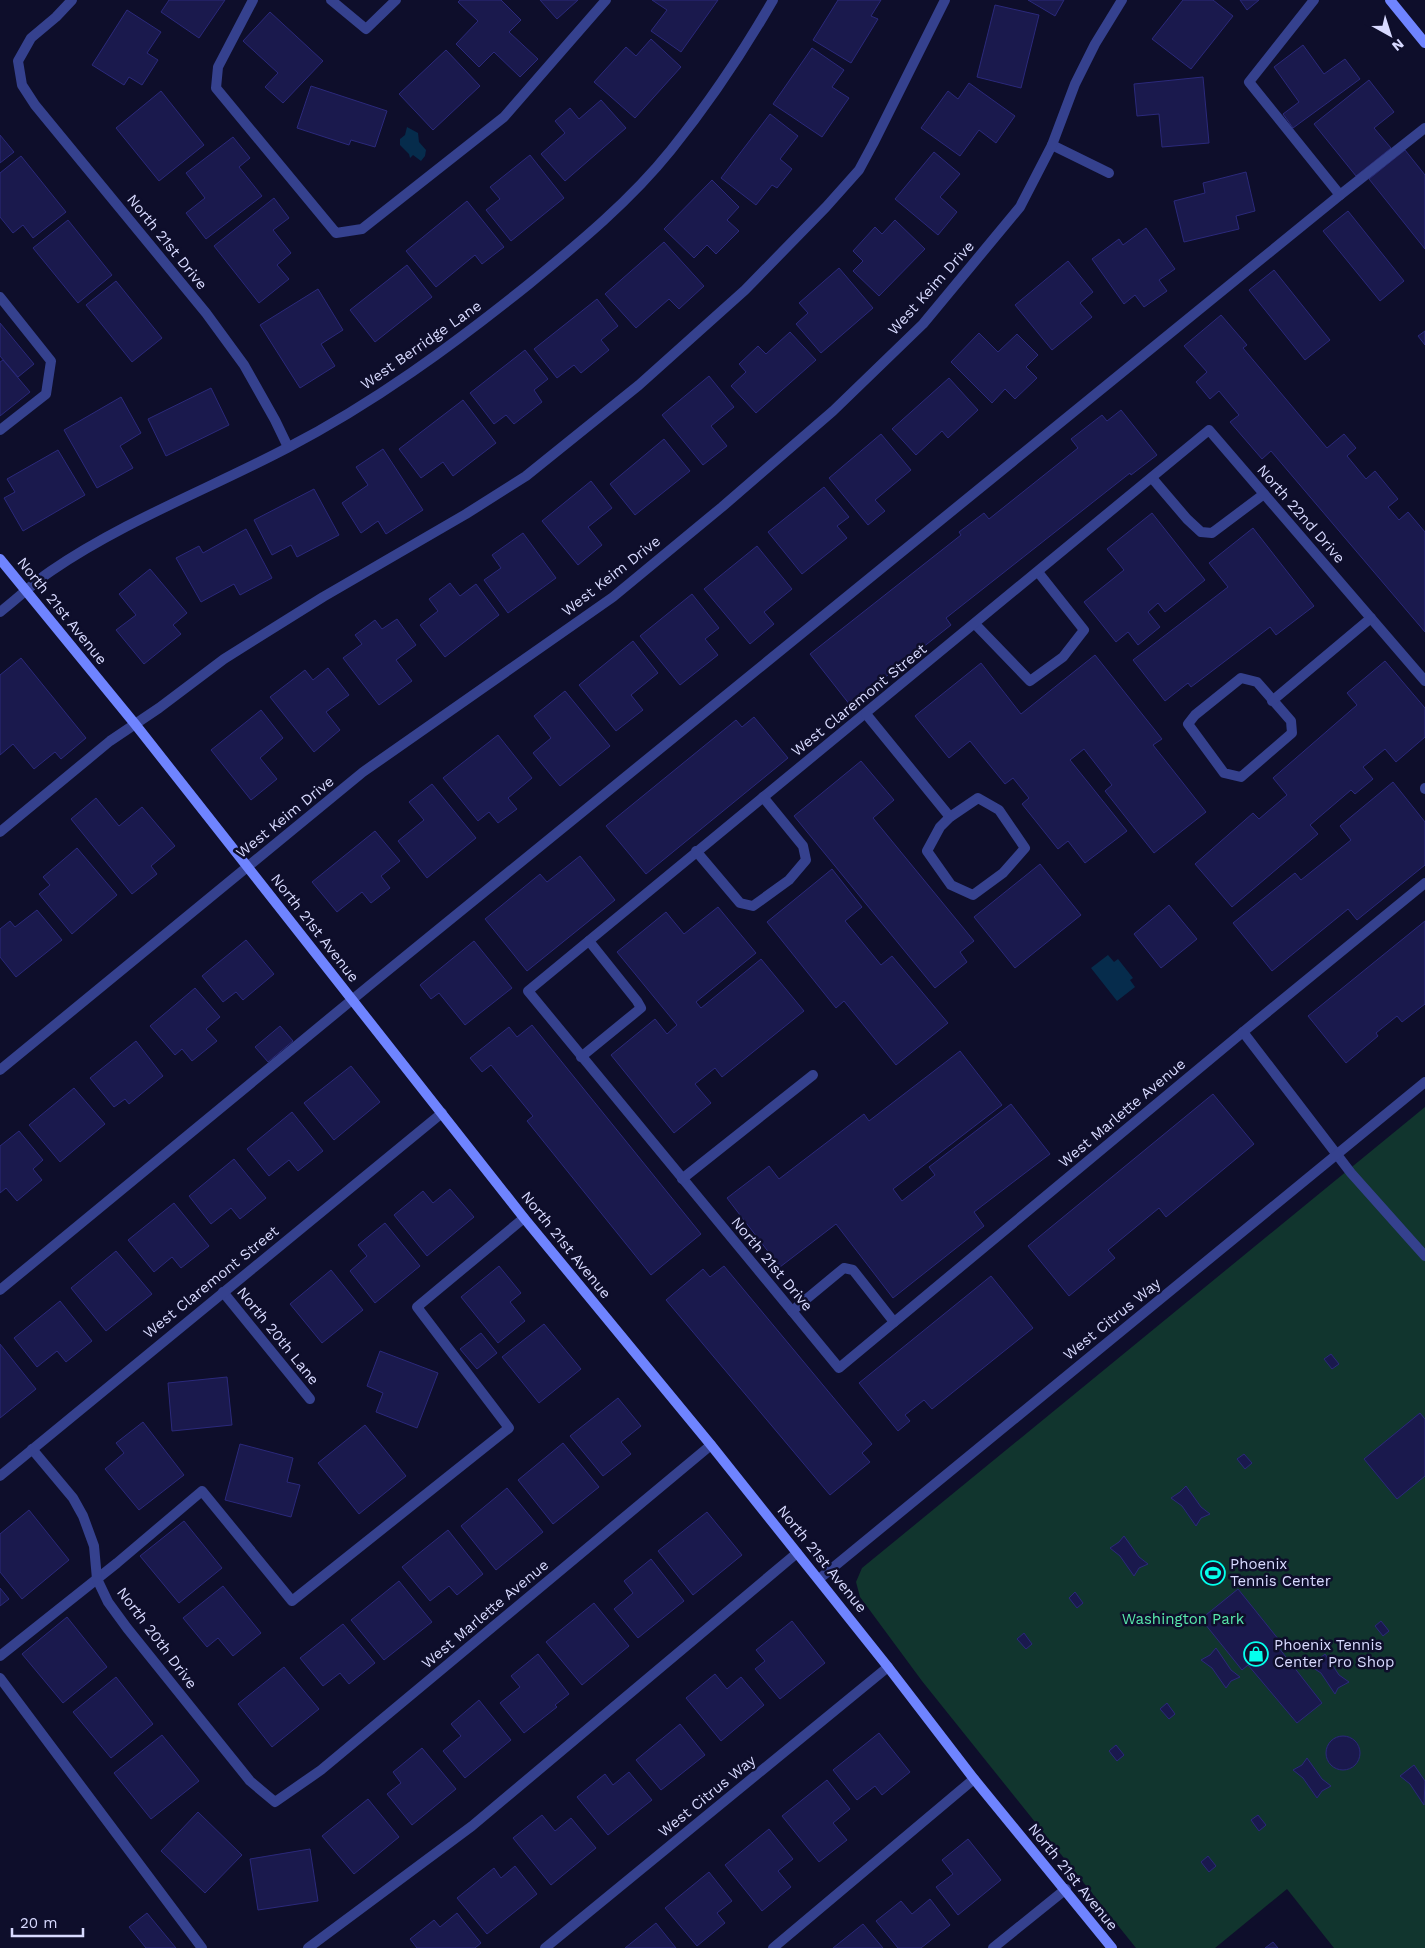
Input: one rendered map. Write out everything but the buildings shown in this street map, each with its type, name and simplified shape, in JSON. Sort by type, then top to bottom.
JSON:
[{"type":"street","name":"North 21st Drive","points":[[72,0],[56,17],[31,38],[18,61],[22,85],[35,105],[206,313],[244,365],[276,420],[288,447]]},
{"type":"street","points":[[253,0],[218,67],[216,88],[336,233],[362,229],[504,117],[606,0]]},
{"type":"street","points":[[331,0],[366,30],[396,0]]},
{"type":"street","name":"West Berridge Lane","points":[[0,612],[49,572],[90,547],[288,447],[348,414],[487,318],[618,208],[670,151],[704,107],[749,40],[773,0]]},
{"type":"street","points":[[0,832],[110,741],[224,659],[323,597],[466,514],[526,476],[640,385],[745,290],[826,207],[859,170],[874,144],[944,0]]},
{"type":"street","name":"West Keim Drive","points":[[0,1070],[363,772],[613,597],[722,507],[833,411],[923,324],[1020,207],[1052,145],[1075,84],[1095,44],[1122,0]]},
{"type":"street","points":[[1314,0],[1249,82],[1340,195]]},
{"type":"street","points":[[1390,0],[1425,43]]},
{"type":"street","points":[[0,1290],[1340,195],[1425,128]]},
{"type":"street","points":[[1052,145],[1109,173]]},
{"type":"street","points":[[0,297],[51,361],[46,394],[0,430]]},
{"type":"street","name":"West Claremont Street","points":[[528,991],[1209,430]]},
{"type":"street","name":"North 22nd Drive","points":[[1209,430],[1425,681]]},
{"type":"street","points":[[1152,478],[1187,519],[1201,532],[1212,533],[1264,494]]},
{"type":"street","name":"North 21st Avenue","points":[[0,559],[135,724],[524,1218],[819,1579],[974,1779],[1066,1889],[1112,1948]]},
{"type":"street","points":[[975,624],[1030,681],[1063,656],[1084,630],[1038,572]]},
{"type":"street","points":[[1272,701],[1371,618]]},
{"type":"street","points":[[1241,678],[1257,682],[1272,701],[1291,721],[1292,732],[1241,776],[1224,773],[1188,724],[1195,715],[1241,678]]},
{"type":"street","points":[[866,714],[950,817]]},
{"type":"street","points":[[696,851],[740,902],[753,906],[789,880],[806,860],[803,846],[764,797]]},
{"type":"street","points":[[978,798],[999,810],[1025,848],[1003,873],[973,895],[951,886],[927,851],[940,827],[950,817],[978,798]]},
{"type":"street","name":"West Marlette Avenue","points":[[839,1368],[1425,883]]},
{"type":"street","points":[[582,1057],[641,1008],[589,941]]},
{"type":"street","name":"North 21st Drive","points":[[528,991],[839,1368]]},
{"type":"street","points":[[1243,1032],[1337,1154],[1425,1256]]},
{"type":"street","points":[[682,1180],[814,1075]]},
{"type":"street","name":"West Citrus Way","points":[[819,1579],[1425,1082]]},
{"type":"street","name":"West Claremont Street","points":[[0,1476],[442,1113]]},
{"type":"street","points":[[0,1656],[98,1579],[202,1491],[292,1601],[509,1428],[417,1307],[524,1218]]},
{"type":"street","points":[[792,1311],[844,1268],[853,1270],[894,1322]]},
{"type":"street","name":"North 20th Lane","points":[[223,1292],[310,1399]]},
{"type":"street","name":"West Marlette Avenue","points":[[275,1802],[321,1770],[711,1445]]},
{"type":"street","name":"North 20th Drive","points":[[32,1450],[72,1498],[84,1516],[94,1546],[98,1579],[108,1602],[250,1781],[275,1802]]},
{"type":"street","points":[[308,1948],[472,1826],[797,1553]]},
{"type":"street","name":"West Citrus Way","points":[[545,1948],[888,1667]]},
{"type":"street","points":[[0,1678],[202,1948]]},
{"type":"street","points":[[773,1948],[974,1779]]},
{"type":"street","points":[[993,1948],[1066,1889]]},
{"type":"green space","name":"Washington Park","points":[[1425,1107],[1425,1948],[1334,1948],[1287,1889],[1215,1948],[1136,1948],[922,1681],[860,1597],[856,1582],[862,1568]]},
{"type":"water","points":[[407,127],[418,133],[419,142],[426,150],[425,156],[421,161],[413,155],[410,158],[409,154],[400,145],[400,139],[405,135]]},
{"type":"water","points":[[1108,955],[1114,962],[1118,959],[1133,978],[1130,980],[1135,987],[1117,1001],[1091,968]]},
{"type":"place","name":"Phoenix Tennis Center","points":[[1213,1573]]},
{"type":"place","name":"Phoenix Tennis Center Pro Shop","points":[[1256,1654]]}]
